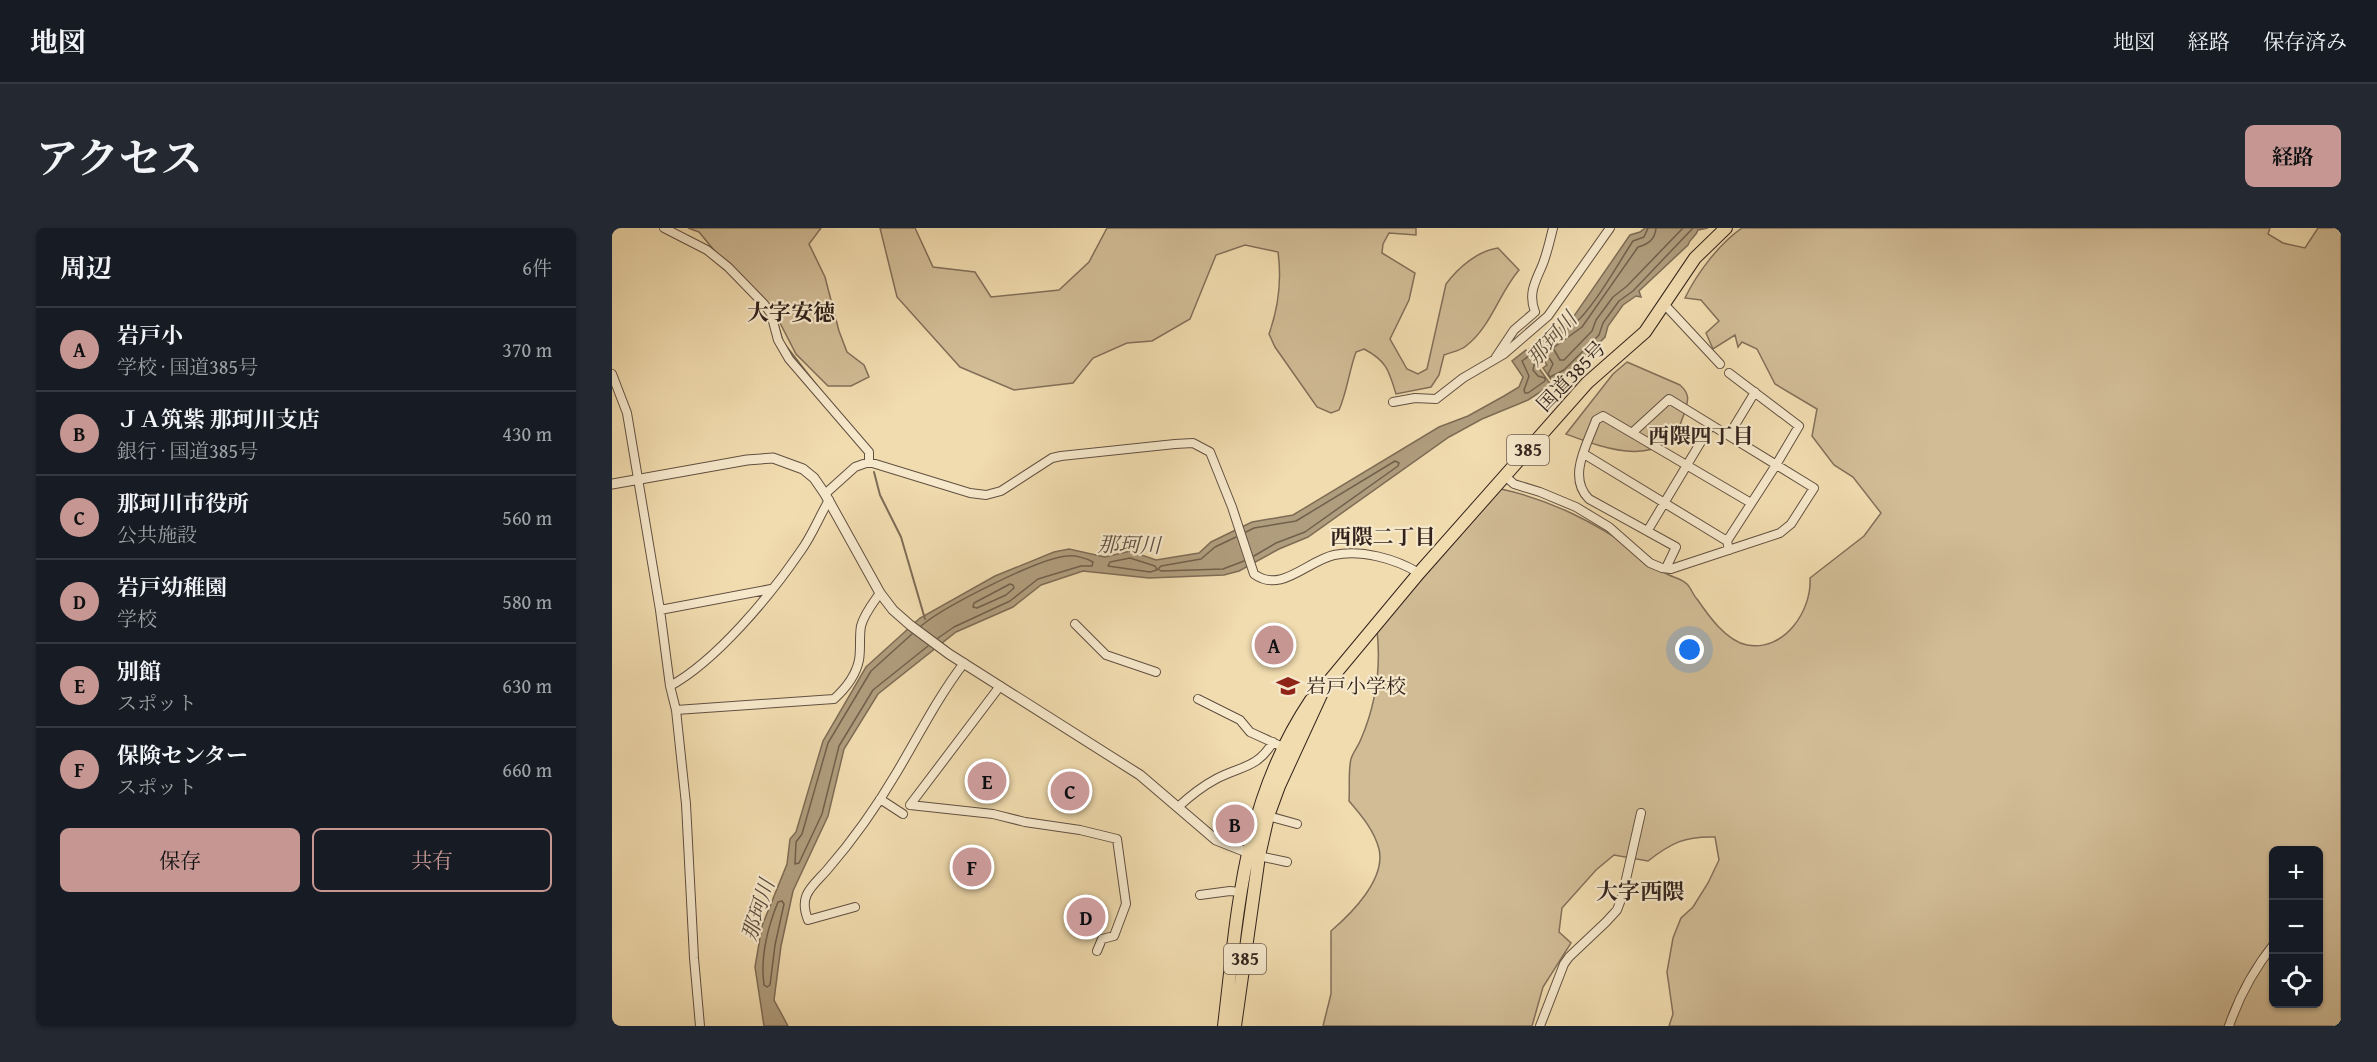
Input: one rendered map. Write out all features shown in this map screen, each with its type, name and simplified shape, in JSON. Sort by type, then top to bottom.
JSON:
[{"type":"highway","name":"国道385号","points":[[1235,1026],[1252,855],[1267,783],[1283,747],[1325,686],[1419,573],[1587,383],[1645,332],[1695,258],[1726,228]]},
{"type":"highway","name":"国道385号","points":[[1224,1026],[1240,892],[1268,816],[1283,747]]},
{"type":"street","points":[[664,228],[707,250],[728,267],[764,304],[771,314],[778,340],[789,359],[869,452],[869,462]]},
{"type":"street","points":[[1494,360],[1514,330],[1535,312],[1532,304],[1533,284],[1542,265],[1553,228]]},
{"type":"street","points":[[1393,402],[1415,398],[1436,399],[1463,378],[1504,354],[1548,316],[1610,228]]},
{"type":"street","points":[[1665,305],[1720,364]]},
{"type":"street","points":[[1728,550],[1727,541],[1798,426],[1730,373]]},
{"type":"street","points":[[612,374],[627,412],[639,478],[648,550],[660,609],[670,686],[676,710],[686,804],[700,1026]]},
{"type":"street","points":[[1730,435],[1755,392]]},
{"type":"street","points":[[1505,476],[1514,484],[1576,507],[1609,527],[1650,563],[1666,568],[1680,567],[1786,529],[1814,488],[1669,399],[1633,432]]},
{"type":"street","points":[[1666,568],[1676,547],[1589,499],[1584,494],[1577,474],[1596,420],[1602,416],[1633,432],[1751,503]]},
{"type":"street","points":[[1648,530],[1711,425]]},
{"type":"street","points":[[670,686],[684,679],[712,654],[771,589],[801,551],[827,497],[855,467],[869,462],[970,493],[986,495],[1001,490],[1052,458],[1094,451],[1193,443],[1210,452],[1238,522],[1254,574],[1263,580],[1275,582],[1334,555],[1347,554],[1394,561],[1419,573]]},
{"type":"street","points":[[1584,454],[1727,541]]},
{"type":"street","points":[[612,484],[747,460],[773,458],[790,462],[803,469],[814,478],[827,497],[880,593],[893,610],[910,625],[949,654],[1131,769],[1216,840],[1252,855],[1287,862]]},
{"type":"street","points":[[660,609],[771,589]]},
{"type":"street","points":[[676,710],[834,699],[844,690],[854,674],[859,661],[861,625],[880,593]]},
{"type":"street","points":[[1075,624],[1106,655],[1156,672]]},
{"type":"street","points":[[855,907],[808,920],[803,903],[806,894],[836,860],[880,799],[950,682],[964,663]]},
{"type":"street","points":[[1000,686],[910,805],[993,814],[1117,839],[1126,903],[1114,936],[1102,939],[1097,951]]},
{"type":"street","points":[[1198,699],[1240,720],[1250,732],[1283,747]]},
{"type":"street","points":[[1178,807],[1199,788],[1219,777],[1244,769],[1266,752],[1283,747]]},
{"type":"street","points":[[880,799],[903,814]]},
{"type":"street","points":[[1540,1026],[1569,957],[1617,910],[1641,813]]},
{"type":"street","points":[[1268,816],[1297,824]]},
{"type":"street","points":[[1200,895],[1240,892]]},
{"type":"street","points":[[2229,1026],[2237,1004],[2269,952]]},
{"type":"shaded area","points":[[688,228],[821,228],[809,244],[825,277],[847,352],[864,365],[869,377],[851,386],[828,386],[796,354],[780,323],[745,288],[699,232]]},
{"type":"shaded area","points":[[880,228],[915,228],[933,267],[975,272],[991,297],[1059,290],[1089,262],[1107,228],[1416,228],[1416,235],[1389,233],[1383,244],[1382,253],[1415,273],[1409,300],[1390,339],[1407,369],[1418,374],[1427,369],[1446,284],[1456,272],[1475,256],[1498,248],[1519,270],[1475,338],[1464,348],[1444,355],[1439,375],[1431,387],[1396,394],[1386,367],[1378,358],[1364,349],[1356,352],[1339,410],[1331,413],[1317,407],[1275,347],[1269,334],[1279,293],[1278,252],[1245,245],[1216,255],[1190,319],[1152,341],[1127,343],[1093,358],[1073,383],[1014,390],[960,367],[897,297]]},
{"type":"shaded area","points":[[1742,228],[2270,228],[2268,234],[2283,243],[2305,248],[2318,228],[2341,228],[2341,1026],[1669,1026],[1673,1014],[1667,972],[1673,938],[1681,918],[1693,907],[1719,860],[1715,837],[1687,839],[1648,861],[1614,855],[1596,870],[1562,908],[1559,932],[1571,943],[1543,987],[1532,1026],[1323,1026],[1331,994],[1331,931],[1366,894],[1380,860],[1374,835],[1349,801],[1351,759],[1366,726],[1374,699],[1378,657],[1377,630],[1501,489],[1555,506],[1622,541],[1663,572],[1685,582],[1718,626],[1739,643],[1747,645],[1773,642],[1784,636],[1801,616],[1809,591],[1810,578],[1864,536],[1881,513],[1853,477],[1834,465],[1812,436],[1817,409],[1775,384],[1757,349],[1742,342],[1738,347],[1735,335],[1713,349],[1706,333],[1719,321],[1701,300],[1685,298],[1709,260]]},
{"type":"shaded area","points":[[1627,362],[1680,385],[1686,392],[1687,405],[1676,432],[1664,444],[1650,450],[1634,451],[1616,450],[1566,434],[1613,374]]},
{"type":"water","name":"那珂川","points":[[1645,228],[1708,228],[1698,230],[1688,245],[1639,291],[1641,297],[1636,296],[1623,305],[1608,326],[1605,337],[1568,375],[1554,384],[1543,368],[1547,365],[1545,362],[1540,365],[1529,349],[1572,319],[1630,235]]},
{"type":"water","points":[[1526,350],[1551,385],[1528,400],[1482,419],[1449,437],[1308,537],[1279,549],[1239,571],[1224,575],[1149,578],[1083,571],[1041,585],[1013,607],[956,632],[878,694],[844,749],[828,816],[793,891],[781,946],[774,1000],[788,1026],[764,1026],[755,967],[762,926],[787,864],[790,839],[796,832],[823,741],[866,667],[920,618],[995,576],[1054,552],[1069,549],[1105,557],[1130,551],[1156,560],[1199,553],[1211,542],[1252,522],[1293,515],[1439,427],[1468,416],[1519,387],[1523,377],[1512,361]]},
{"type":"waterway","points":[[777,322],[783,342],[818,387]]},
{"type":"waterway","points":[[874,472],[880,495],[901,537],[925,619]]},
{"type":"place","name":"岩戸小","points":[[1274,645]]},
{"type":"place","name":"岩戸小学校","points":[[1288,686]]},
{"type":"place","name":"別館","points":[[987,781]]},
{"type":"place","name":"那珂川市役所","points":[[1070,791]]},
{"type":"place","name":"ＪＡ筑紫 那珂川支店","points":[[1235,824]]},
{"type":"place","name":"保険センター","points":[[972,867]]},
{"type":"place","name":"岩戸幼稚園","points":[[1086,917]]},
{"type":"district","name":"大字安徳","points":[[791,312]]},
{"type":"district","name":"西隈四丁目","points":[[1701,436]]},
{"type":"district","name":"西隈二丁目","points":[[1383,537]]},
{"type":"district","name":"大字西隈","points":[[1640,891]]}]
